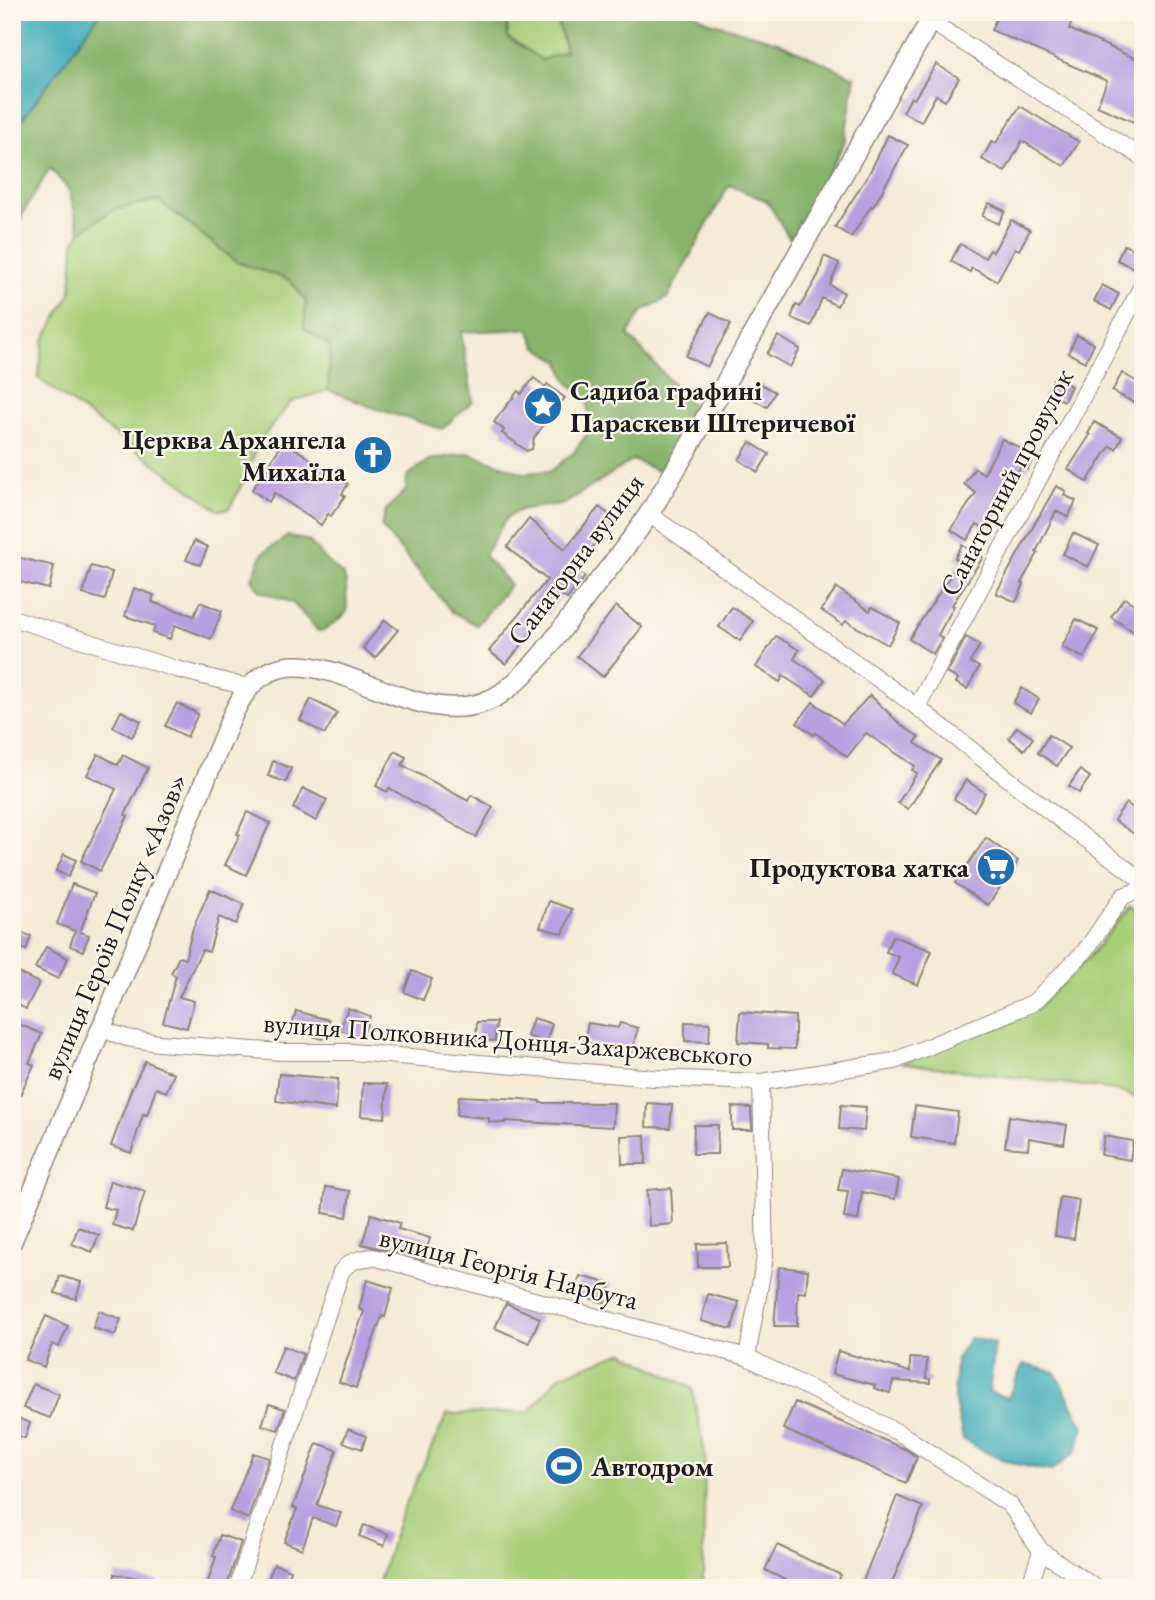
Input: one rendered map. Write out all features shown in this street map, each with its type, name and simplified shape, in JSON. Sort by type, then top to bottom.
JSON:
[{"type":"main road","name":"Санаторна вулиця","points":[[247,687],[269,671],[299,665],[335,672],[422,704],[445,708],[466,706],[496,697],[509,688],[544,651],[649,514],[932,17]]},
{"type":"main road","name":"вулиця Героїв Полку «Азов»","points":[[12,1241],[233,714],[247,687]]},
{"type":"street","points":[[932,17],[1143,158]]},
{"type":"street","name":"Санаторний провулок","points":[[917,707],[1143,284]]},
{"type":"street","points":[[649,514],[917,707],[1143,881]]},
{"type":"street","points":[[12,618],[176,669],[247,687]]},
{"type":"street","name":"вулиця Полковника Донця-Захаржевського","points":[[101,1029],[127,1038],[159,1043],[282,1052],[352,1052],[654,1078],[761,1082],[894,1061],[1033,1003],[1085,951],[1124,896],[1143,889]]},
{"type":"street","points":[[747,1357],[765,1257],[761,1082]]},
{"type":"street","name":"вулиця Георгія Нарбута","points":[[236,1588],[341,1272],[347,1264],[373,1257],[747,1357],[901,1434],[1010,1505],[1041,1551]]},
{"type":"street","points":[[1029,1588],[1041,1551],[1096,1588]]},
{"type":"green space","points":[[101,12],[506,12],[508,38],[542,60],[566,51],[555,12],[692,12],[707,21],[778,42],[855,77],[844,144],[790,239],[767,201],[729,185],[667,298],[642,311],[628,335],[694,407],[676,448],[658,471],[633,460],[564,504],[523,509],[508,516],[484,555],[510,585],[477,625],[452,612],[381,526],[386,510],[406,490],[407,476],[429,460],[469,453],[523,473],[551,471],[573,453],[589,431],[588,403],[567,381],[560,362],[536,346],[529,329],[461,332],[473,401],[442,429],[377,409],[328,390],[330,346],[304,328],[306,301],[290,280],[237,262],[158,200],[113,210],[80,232],[69,190],[50,168],[22,215],[12,245],[12,133]]},
{"type":"green space","points":[[506,12],[555,12],[566,51],[542,60],[508,37]]},
{"type":"green space","points":[[158,200],[237,262],[290,280],[306,301],[304,328],[330,346],[328,390],[291,402],[258,443],[248,473],[229,509],[218,510],[38,378],[44,340],[71,292],[74,244],[80,232],[113,210]]},
{"type":"green space","points":[[288,536],[309,541],[343,575],[346,582],[347,611],[325,630],[318,631],[293,603],[260,591],[252,579],[263,553]]},
{"type":"green space","points":[[1130,906],[1143,916],[1143,1100],[1116,1090],[902,1063],[1037,1008],[1089,957]]},
{"type":"green space","name":"Автодром","points":[[623,1352],[692,1388],[705,1453],[703,1588],[580,1588],[579,1583],[557,1588],[377,1588],[401,1514],[447,1414],[529,1412],[559,1376]]},
{"type":"water","points":[[12,12],[101,12],[12,133]]},
{"type":"water","points":[[970,1338],[995,1343],[989,1392],[1008,1398],[1023,1364],[1055,1372],[1084,1427],[1075,1453],[1051,1471],[1005,1460],[963,1439],[954,1398],[956,1359]]},
{"type":"building","points":[[999,12],[1032,12],[1046,18],[1049,12],[1076,12],[1069,29],[1143,62],[1143,126],[1097,106],[1107,81],[991,30]]},
{"type":"building","points":[[936,64],[959,78],[945,101],[936,95],[921,122],[903,112]]},
{"type":"building","points":[[1020,106],[1079,142],[1064,166],[1022,141],[1005,172],[982,159],[992,141],[996,143]]},
{"type":"building","points":[[888,135],[908,145],[873,207],[871,206],[851,237],[835,227],[870,172]]},
{"type":"building","points":[[989,203],[1005,211],[998,224],[982,216]]},
{"type":"building","points":[[1011,220],[1030,230],[1019,250],[1015,248],[997,281],[972,268],[970,272],[951,261],[960,244],[985,258],[990,250],[993,252]]},
{"type":"building","points":[[1124,245],[1143,254],[1137,270],[1117,260]]},
{"type":"building","points":[[824,256],[839,263],[830,285],[844,293],[837,306],[822,298],[811,326],[791,318],[796,305],[800,307],[819,274]]},
{"type":"building","points":[[1102,285],[1119,294],[1111,310],[1094,301]]},
{"type":"building","points":[[710,312],[731,324],[707,367],[686,356]]},
{"type":"building","points":[[1077,335],[1094,344],[1085,362],[1068,353]]},
{"type":"building","points":[[778,336],[800,349],[790,367],[767,354]]},
{"type":"building","points":[[1122,373],[1143,385],[1136,404],[1112,391]]},
{"type":"building","points":[[534,378],[565,398],[559,405],[558,417],[546,422],[534,438],[532,449],[527,451],[502,433],[504,430],[494,422],[518,391],[521,394]]},
{"type":"building","points":[[1054,378],[1071,386],[1064,401],[1047,393]]},
{"type":"building","points":[[757,382],[775,392],[767,407],[749,397]]},
{"type":"building","points":[[1094,422],[1122,437],[1116,449],[1110,446],[1087,482],[1068,469],[1090,435],[1088,434]]},
{"type":"building","name":"Церква Архангела Михаїла","points":[[370,438],[388,449],[376,471],[357,461]]},
{"type":"building","points":[[1002,439],[1034,455],[1027,470],[1020,467],[1005,499],[985,529],[977,524],[967,540],[951,530],[976,493],[964,484],[975,468],[984,474]]},
{"type":"building","points":[[284,441],[348,484],[342,494],[345,496],[321,525],[274,493],[269,502],[252,490]]},
{"type":"building","points":[[750,442],[769,454],[758,472],[739,460]]},
{"type":"building","points":[[1056,486],[1066,491],[1064,495],[1076,501],[1068,517],[1056,511],[1036,552],[1038,553],[1021,583],[1024,584],[1016,602],[996,593]]},
{"type":"building","points":[[599,507],[615,519],[575,569],[585,577],[567,599],[562,595],[506,664],[489,651],[547,580],[507,547],[529,519],[565,549]]},
{"type":"building","points":[[1073,533],[1099,545],[1088,567],[1063,554]]},
{"type":"building","points":[[194,541],[208,547],[200,565],[186,560]]},
{"type":"building","points":[[962,545],[983,557],[952,605],[954,606],[938,635],[942,638],[933,654],[909,639],[960,561],[955,558]]},
{"type":"building","points":[[12,556],[54,566],[49,589],[12,580]]},
{"type":"building","points":[[91,566],[112,572],[105,600],[83,594]]},
{"type":"building","points":[[134,588],[154,595],[152,602],[194,616],[200,602],[222,611],[211,639],[175,625],[170,639],[153,633],[155,626],[125,616]]},
{"type":"building","points":[[837,588],[870,611],[872,607],[900,623],[888,645],[846,621],[843,625],[821,610]]},
{"type":"building","points":[[1124,598],[1143,610],[1143,638],[1111,617]]},
{"type":"building","points":[[616,606],[642,627],[603,677],[577,656]]},
{"type":"building","points":[[732,607],[753,621],[740,641],[719,627]]},
{"type":"building","points":[[1076,619],[1098,630],[1084,658],[1062,647]]},
{"type":"building","points":[[385,620],[398,630],[375,658],[363,648]]},
{"type":"building","points":[[776,636],[799,650],[794,659],[825,680],[814,696],[783,676],[780,682],[756,667]]},
{"type":"building","points":[[966,637],[980,645],[970,662],[979,667],[967,689],[956,683],[958,679],[947,673]]},
{"type":"building","points":[[1022,688],[1039,699],[1031,713],[1013,703]]},
{"type":"building","points":[[870,695],[901,725],[919,737],[915,743],[941,760],[908,809],[898,803],[917,773],[912,770],[915,766],[866,733],[847,757],[816,733],[814,735],[797,723],[813,702],[843,724]]},
{"type":"building","points":[[311,699],[337,713],[325,734],[300,720]]},
{"type":"building","points":[[177,703],[198,714],[187,737],[165,726]]},
{"type":"building","points":[[121,711],[141,721],[132,737],[113,727]]},
{"type":"building","points":[[1017,727],[1033,738],[1024,750],[1009,738]]},
{"type":"building","points":[[1049,735],[1069,748],[1057,766],[1038,753]]},
{"type":"building","points":[[395,751],[406,757],[402,765],[468,801],[471,795],[493,807],[476,837],[389,788],[387,792],[376,786]]},
{"type":"building","points":[[98,754],[118,765],[123,755],[148,768],[125,815],[128,816],[100,871],[81,861],[116,789],[87,775]]},
{"type":"building","points":[[273,761],[291,768],[286,782],[268,776]]},
{"type":"building","points":[[1080,770],[1090,777],[1079,793],[1069,786]]},
{"type":"building","points":[[966,780],[985,793],[974,811],[954,799]]},
{"type":"building","points":[[303,788],[327,800],[316,821],[293,808]]},
{"type":"building","points":[[1126,803],[1143,815],[1143,827],[1137,836],[1114,820]]},
{"type":"building","points":[[247,812],[270,823],[246,875],[225,865],[240,835],[237,834]]},
{"type":"building","points":[[986,838],[1018,861],[988,905],[955,883]]},
{"type":"building","points":[[64,854],[76,860],[68,877],[56,871]]},
{"type":"building","points":[[72,884],[95,893],[80,932],[89,935],[83,951],[70,946],[75,931],[57,924]]},
{"type":"building","points":[[210,889],[244,904],[236,924],[219,917],[209,952],[202,950],[179,997],[194,1001],[187,1028],[163,1022],[176,976],[171,973],[179,957],[185,959],[193,928]]},
{"type":"building","points":[[549,901],[572,909],[563,934],[540,927]]},
{"type":"building","points":[[12,929],[31,936],[26,950],[12,944]]},
{"type":"building","points":[[893,936],[932,951],[918,985],[892,974],[899,957],[886,952]]},
{"type":"building","points":[[46,947],[68,958],[58,979],[35,968]]},
{"type":"building","points":[[12,970],[39,983],[26,1009],[12,1002]]},
{"type":"building","points":[[412,971],[432,979],[423,1000],[404,992]]},
{"type":"building","points":[[348,1008],[370,1016],[363,1037],[340,1030]]},
{"type":"building","points":[[296,1011],[329,1020],[323,1039],[291,1029]]},
{"type":"building","points":[[740,1012],[795,1016],[795,1049],[768,1048],[768,1044],[738,1042]]},
{"type":"building","points":[[533,1018],[552,1024],[546,1043],[527,1036]]},
{"type":"building","points":[[12,1021],[42,1034],[29,1063],[34,1065],[12,1112]]},
{"type":"building","points":[[477,1022],[496,1022],[495,1041],[476,1040]]},
{"type":"building","points":[[685,1022],[710,1023],[709,1042],[685,1041]]},
{"type":"building","points":[[588,1023],[618,1028],[620,1023],[638,1028],[631,1053],[584,1042]]},
{"type":"building","points":[[145,1061],[174,1074],[166,1092],[156,1088],[147,1115],[143,1114],[131,1153],[111,1146],[131,1090]]},
{"type":"building","points":[[279,1074],[338,1079],[336,1109],[276,1101]]},
{"type":"building","points":[[363,1083],[387,1084],[385,1118],[361,1116]]},
{"type":"building","points":[[459,1096],[521,1099],[540,1103],[614,1103],[613,1127],[489,1122],[489,1118],[457,1115]]},
{"type":"building","points":[[647,1103],[672,1105],[670,1128],[646,1127]]},
{"type":"building","points":[[841,1105],[866,1107],[864,1131],[839,1129]]},
{"type":"building","points":[[915,1106],[958,1112],[954,1143],[911,1137]]},
{"type":"building","points":[[732,1107],[751,1108],[752,1130],[732,1130]]},
{"type":"building","points":[[1009,1116],[1067,1125],[1064,1144],[1029,1138],[1028,1149],[1005,1147]]},
{"type":"building","points":[[694,1125],[718,1125],[717,1154],[693,1154]]},
{"type":"building","points":[[645,1135],[646,1164],[622,1164],[621,1136]]},
{"type":"building","points":[[1104,1136],[1133,1141],[1130,1160],[1101,1155]]},
{"type":"building","points":[[842,1169],[899,1179],[895,1199],[862,1192],[858,1220],[844,1218],[848,1191],[838,1190]]},
{"type":"building","points":[[110,1181],[145,1191],[133,1231],[112,1225],[116,1210],[103,1207]]},
{"type":"building","points":[[326,1187],[350,1191],[347,1217],[323,1213]]},
{"type":"building","points":[[671,1188],[673,1224],[649,1226],[647,1190]]},
{"type":"building","points":[[1060,1197],[1079,1200],[1074,1239],[1055,1236]]},
{"type":"building","points":[[371,1214],[400,1223],[398,1229],[430,1238],[424,1260],[362,1244]]},
{"type":"building","points":[[78,1227],[99,1235],[92,1252],[72,1244]]},
{"type":"building","points":[[727,1243],[728,1267],[698,1267],[697,1244]]},
{"type":"building","points":[[779,1267],[808,1270],[806,1293],[798,1292],[797,1326],[774,1326]]},
{"type":"building","points":[[60,1276],[81,1282],[76,1299],[55,1293]]},
{"type":"building","points":[[580,1276],[611,1284],[605,1303],[575,1294]]},
{"type":"building","points":[[367,1280],[393,1288],[385,1317],[382,1316],[356,1388],[339,1382],[364,1311],[359,1309]]},
{"type":"building","points":[[708,1294],[739,1302],[732,1329],[701,1321]]},
{"type":"building","points":[[506,1303],[540,1318],[529,1343],[495,1328]]},
{"type":"building","points":[[99,1311],[121,1319],[115,1335],[93,1328]]},
{"type":"building","points":[[46,1316],[68,1326],[59,1347],[52,1344],[44,1367],[25,1360]]},
{"type":"building","points":[[283,1346],[303,1354],[294,1381],[273,1373]]},
{"type":"building","points":[[838,1351],[910,1372],[910,1358],[927,1359],[926,1378],[930,1379],[930,1383],[893,1381],[890,1393],[874,1388],[875,1385],[832,1374]]},
{"type":"building","points":[[33,1384],[59,1394],[50,1418],[23,1408]]},
{"type":"building","points":[[795,1402],[907,1450],[917,1457],[906,1483],[783,1429]]},
{"type":"building","points":[[269,1404],[285,1409],[278,1430],[262,1425]]},
{"type":"building","points":[[12,1416],[30,1423],[25,1438],[12,1434]]},
{"type":"building","points":[[348,1429],[366,1436],[362,1449],[343,1442]]},
{"type":"building","points":[[317,1443],[337,1450],[317,1505],[341,1513],[336,1526],[313,1518],[302,1549],[284,1542],[297,1509],[293,1507]]},
{"type":"building","points":[[253,1453],[269,1458],[248,1519],[230,1511]]},
{"type":"building","points":[[897,1496],[923,1507],[890,1588],[860,1588]]},
{"type":"building","points":[[364,1525],[388,1534],[384,1546],[359,1536]]},
{"type":"building","points":[[220,1535],[241,1542],[226,1588],[206,1588],[216,1557],[213,1556]]},
{"type":"building","points":[[777,1545],[841,1575],[835,1588],[801,1588],[765,1570]]},
{"type":"building","points":[[274,1564],[291,1570],[285,1588],[267,1582]]},
{"type":"building","points":[[115,1574],[157,1581],[157,1588],[112,1588]]},
{"type":"place","name":"Садиба графині Параскеви Штеричевої","points":[[543,406]]},
{"type":"place","name":"Церква Архангела Михаїла","points":[[373,455]]},
{"type":"place","name":"Продуктова хатка","points":[[996,867]]},
{"type":"place","name":"Автодром","points":[[564,1466]]}]
